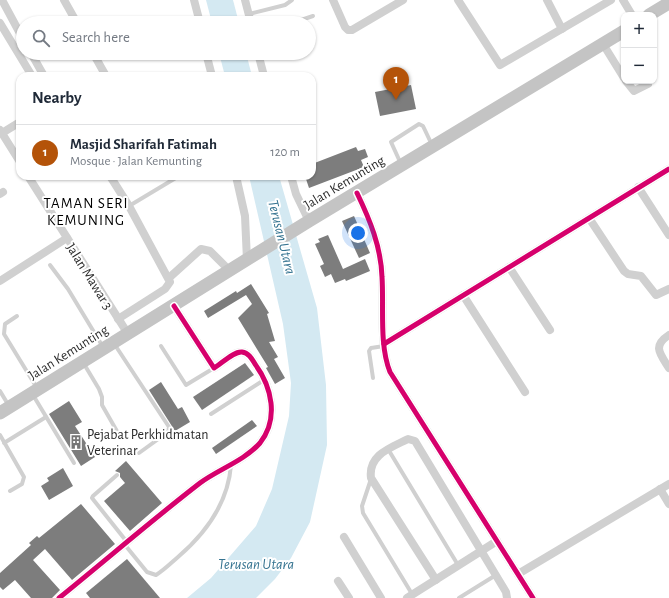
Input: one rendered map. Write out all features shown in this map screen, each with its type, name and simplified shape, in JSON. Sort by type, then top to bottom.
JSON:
[{"type":"main road","points":[[654,12],[669,3]]},
{"type":"main road","name":"Jalan Kemunting","points":[[5,410],[621,32]]},
{"type":"street","points":[[2,0],[16,26]]},
{"type":"street","points":[[64,0],[73,16]]},
{"type":"street","points":[[194,0],[198,16]]},
{"type":"street","points":[[245,0],[248,14]]},
{"type":"street","points":[[333,0],[345,27],[348,30],[352,30],[403,0]]},
{"type":"street","points":[[458,0],[500,65],[611,0]]},
{"type":"street","points":[[547,0],[562,29]]},
{"type":"street","points":[[623,0],[630,12]]},
{"type":"street","points":[[0,23],[16,50]]},
{"type":"street","points":[[603,44],[621,73]]},
{"type":"street","points":[[22,60],[30,72]]},
{"type":"street","points":[[35,60],[42,72]]},
{"type":"street","points":[[98,60],[104,72]]},
{"type":"street","points":[[208,60],[211,72]]},
{"type":"street","points":[[260,60],[263,72]]},
{"type":"street","points":[[628,84],[634,91],[648,84]]},
{"type":"street","points":[[16,124],[1,131],[16,155]]},
{"type":"street","points":[[384,345],[669,169]]},
{"type":"street","name":"Jalan Mawar 3","points":[[31,180],[128,334]]},
{"type":"street","points":[[113,180],[170,277],[169,286],[118,319]]},
{"type":"street","points":[[237,180],[253,257]]},
{"type":"street","points":[[292,180],[306,224]]},
{"type":"street","points":[[638,187],[669,235]]},
{"type":"street","points":[[357,193],[371,222],[380,258],[384,345],[387,364],[396,382],[533,598]]},
{"type":"street","points":[[589,218],[624,271],[628,274],[640,276],[656,294],[669,289]]},
{"type":"street","points":[[0,281],[67,238]]},
{"type":"street","points":[[170,277],[200,249],[210,251],[230,271]]},
{"type":"street","points":[[509,267],[550,330]]},
{"type":"street","points":[[463,295],[525,392]]},
{"type":"street","points":[[59,598],[200,483],[231,465],[259,443],[268,431],[272,403],[269,390],[250,357],[241,352],[214,368],[174,306]]},
{"type":"street","points":[[669,335],[662,340],[659,345],[659,352],[669,368]]},
{"type":"street","points":[[436,580],[371,478],[372,464],[376,458],[388,449],[408,439],[415,441],[506,592],[507,598]]},
{"type":"street","points":[[518,574],[669,484]]},
{"type":"street","points":[[660,489],[669,504]]},
{"type":"street","points":[[344,537],[381,598]]},
{"type":"street","points":[[413,596],[458,565],[497,541]]},
{"type":"street","points":[[338,581],[349,598]]},
{"type":"lane","points":[[248,14],[285,5],[292,0]]},
{"type":"lane","points":[[402,166],[390,142],[421,124],[433,147]]},
{"type":"lane","points":[[129,206],[172,180]]},
{"type":"lane","points":[[50,265],[169,427],[168,432],[138,452]]},
{"type":"lane","points":[[17,316],[5,324],[4,334],[35,392],[46,417],[74,463]]},
{"type":"lane","points":[[373,378],[369,351],[371,348],[384,345]]},
{"type":"lane","points":[[161,346],[186,385],[214,368]]},
{"type":"lane","points":[[83,362],[99,389],[102,397],[102,405],[118,433]]},
{"type":"lane","points":[[211,414],[264,380]]},
{"type":"lane","points":[[0,391],[5,410]]},
{"type":"lane","points":[[4,443],[46,417]]},
{"type":"lane","points":[[0,435],[24,477],[22,484],[10,491]]},
{"type":"lane","points":[[388,449],[458,565]]},
{"type":"lane","points":[[117,475],[92,498],[147,572],[156,575],[162,572],[207,528],[225,497],[229,483],[231,465]]},
{"type":"lane","points":[[371,478],[362,506],[363,513],[413,596]]},
{"type":"lane","points":[[459,598],[496,575]]},
{"type":"water","points":[[206,0],[233,0],[237,16],[210,16]]},
{"type":"water","points":[[221,60],[248,60],[251,72],[224,72]]},
{"type":"water","name":"Terusan Utara","points":[[250,180],[280,180],[317,308],[326,385],[327,445],[310,522],[291,558],[275,579],[256,598],[187,598],[211,578],[256,526],[272,489],[289,416],[291,383],[283,324]]},
{"type":"building","points":[[411,85],[416,109],[380,116],[375,92]]},
{"type":"building","points":[[356,147],[358,151],[365,149],[368,157],[361,160],[364,167],[309,188],[306,180],[316,180],[316,162]]},
{"type":"building","points":[[354,216],[370,253],[359,258],[342,221]]},
{"type":"building","points":[[328,235],[343,269],[365,259],[370,271],[346,281],[345,279],[335,283],[331,274],[325,277],[320,266],[324,264],[315,244],[320,242],[318,239]]},
{"type":"building","points":[[251,284],[269,313],[267,314],[275,341],[269,342],[278,357],[274,359],[285,378],[275,384],[266,368],[268,367],[238,318],[252,304],[246,295],[208,318],[204,311],[236,291],[237,293]]},
{"type":"building","points":[[245,363],[254,375],[202,410],[193,397]]},
{"type":"building","points":[[161,382],[178,409],[182,407],[190,422],[175,431],[149,390]]},
{"type":"building","name":"Pejabat Perkhidmatan Veterinar","points":[[69,401],[82,422],[75,426],[95,457],[81,466],[49,414]]},
{"type":"building","points":[[252,420],[257,426],[216,454],[212,448]]},
{"type":"building","points":[[126,461],[162,503],[130,531],[104,501],[125,483],[120,477],[120,473],[115,471]]},
{"type":"building","points":[[63,468],[73,486],[49,500],[41,486],[49,481],[47,478]]},
{"type":"building","points":[[81,504],[115,544],[72,580],[45,549],[33,560],[60,590],[52,598],[31,598],[15,580],[3,590],[0,587],[0,573],[31,545],[29,543],[37,536],[39,538]]},
{"type":"building","points":[[127,559],[160,598],[90,598],[86,593]]},
{"type":"cycle path","points":[[384,344],[669,169]]},
{"type":"cycle path","points":[[357,193],[366,213],[380,255],[384,350],[390,372],[533,598]]},
{"type":"cycle path","points":[[59,598],[200,483],[247,455],[260,443],[270,424],[271,403],[269,393],[261,373],[251,358],[247,354],[239,352],[214,368],[174,306]]},
{"type":"place","name":"Masjid Sharifah Fatimah","points":[[396,100]]},
{"type":"place","name":"Pejabat Perkhidmatan Veterinar","points":[[76,442]]},
{"type":"district","name":"TAMAN SERI KEMUNING","points":[[86,212]]}]
